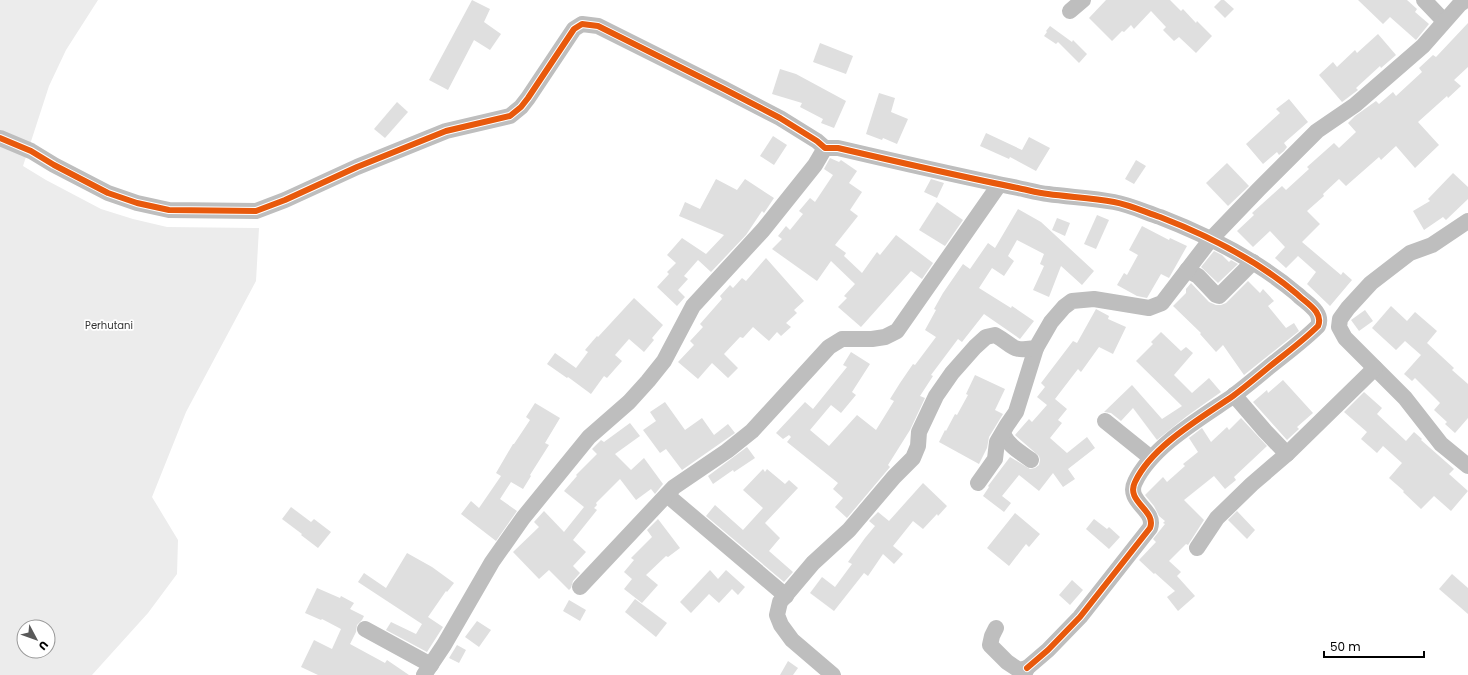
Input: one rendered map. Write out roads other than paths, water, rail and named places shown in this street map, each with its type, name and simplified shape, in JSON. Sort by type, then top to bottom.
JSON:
[{"type":"street","points":[[1070,11],[1083,0]]},
{"type":"street","points":[[1424,0],[1444,21]]},
{"type":"street","points":[[978,483],[995,459],[997,442],[1016,412],[1036,348],[1051,322],[1064,307],[1072,300],[1094,299],[1144,308],[1154,307],[1162,303],[1211,239],[1317,131],[1361,100],[1423,46],[1444,21],[1460,4],[1466,0]]},
{"type":"street","points":[[0,138],[30,151],[108,193],[137,203],[169,210],[256,211],[285,200],[357,167],[446,131],[510,116],[521,107],[528,98],[574,29],[582,24],[598,26],[780,118],[817,141],[825,148],[838,148],[999,185],[1047,194],[1092,198],[1116,202],[1176,223],[1211,239],[1253,262],[1281,281],[1318,313],[1320,322],[1318,326],[1294,348],[1234,395],[1194,423],[1152,458],[1136,480],[1133,491],[1136,499],[1147,512],[1151,524],[1150,528],[1134,546],[1080,617],[1026,672],[1018,670],[1007,662],[990,645],[996,628]]},
{"type":"street","points":[[365,629],[427,670],[444,645],[492,562],[523,518],[589,437],[629,402],[656,372],[664,361],[693,306],[779,212],[815,165],[825,148]]},
{"type":"street","points":[[580,587],[674,487],[727,451],[752,431],[829,347],[842,339],[872,339],[886,337],[897,331],[999,185]]},
{"type":"street","points":[[1468,221],[1432,245],[1410,254],[1371,283],[1348,308],[1340,319],[1339,327],[1345,338],[1405,398],[1441,444],[1468,466]]},
{"type":"street","points":[[1187,270],[1198,276],[1216,295],[1219,296],[1253,262]]},
{"type":"street","points":[[833,675],[792,640],[781,625],[777,615],[780,602],[813,563],[848,530],[894,477],[913,458],[918,446],[919,432],[936,396],[952,373],[976,347],[986,338],[995,335],[1015,349],[1024,350],[1036,348]]},
{"type":"street","points":[[1197,548],[1217,518],[1252,484],[1287,454],[1375,368]]},
{"type":"street","points":[[1234,395],[1287,454]]},
{"type":"street","points":[[1105,421],[1152,458]]},
{"type":"street","points":[[1002,434],[1011,446],[1031,460]]},
{"type":"street","points":[[667,495],[786,596]]},
{"type":"park label","name":"Perhutani","points":[[109,325]]}]
